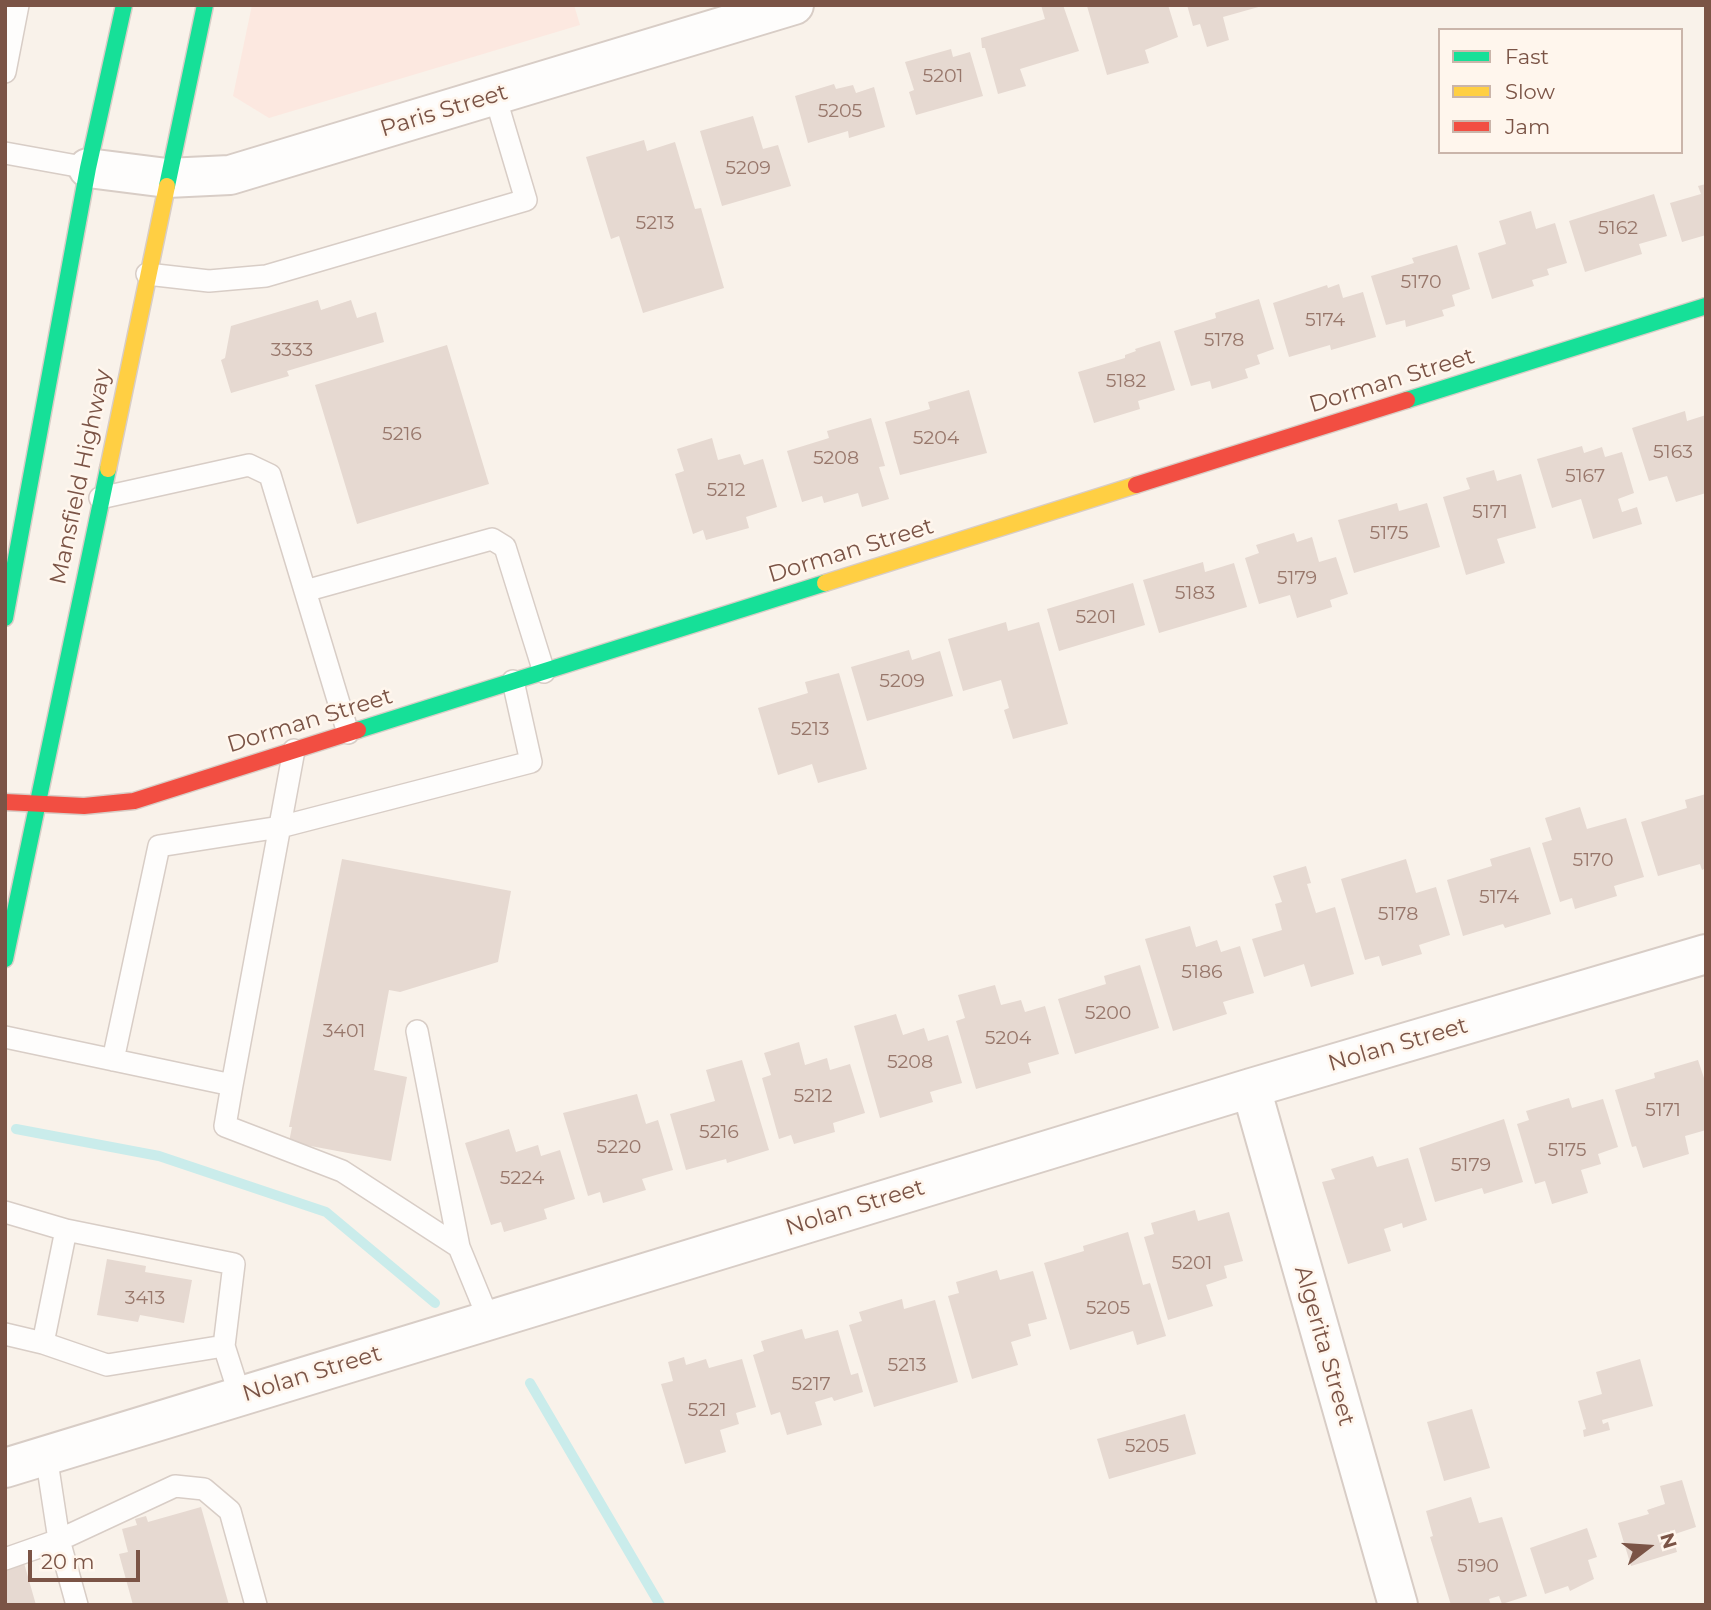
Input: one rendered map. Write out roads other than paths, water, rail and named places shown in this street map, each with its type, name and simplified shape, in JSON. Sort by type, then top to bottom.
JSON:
[{"type":"street","name":"Mansfield Highway","points":[[6,615],[88,168],[124,5]]},
{"type":"street","name":"Mansfield Highway","points":[[5,959],[146,274],[205,5]]},
{"type":"street","name":"Paris Street","points":[[88,168],[167,178],[211,177],[253,169],[794,5]]},
{"type":"street","name":"Dorman Street","points":[[5,802],[36,806],[84,806],[134,801],[1706,306]]},
{"type":"street","name":"Nolan Street","points":[[5,1468],[1251,1087],[1706,954]]},
{"type":"street","name":"Algerita Street","points":[[1251,1087],[1398,1605]]},
{"type":"lane","points":[[5,72],[18,5]]},
{"type":"lane","points":[[146,274],[209,281],[266,276],[526,200],[495,96]]},
{"type":"lane","points":[[5,153],[88,168]]},
{"type":"lane","points":[[100,498],[249,466],[270,475],[348,733]]},
{"type":"lane","points":[[305,591],[492,540],[505,547],[544,672]]},
{"type":"lane","points":[[113,1060],[159,846],[280,827],[531,762],[513,681]]},
{"type":"lane","points":[[294,750],[225,1126],[342,1171],[459,1247]]},
{"type":"lane","points":[[417,1031],[459,1247],[489,1320]]},
{"type":"lane","points":[[5,1037],[232,1085]]},
{"type":"lane","points":[[5,1212],[66,1230],[234,1264],[224,1346],[240,1396]]},
{"type":"lane","points":[[43,1343],[66,1230]]},
{"type":"lane","points":[[5,1334],[43,1343],[107,1365],[224,1346]]},
{"type":"lane","points":[[46,1455],[59,1540],[77,1605]]},
{"type":"lane","points":[[5,1559],[59,1540],[175,1486],[204,1489],[230,1511],[256,1605]]},
{"type":"waterway","points":[[16,1129],[159,1156],[326,1212],[435,1303]]},
{"type":"waterway","points":[[530,1383],[660,1605]]}]
